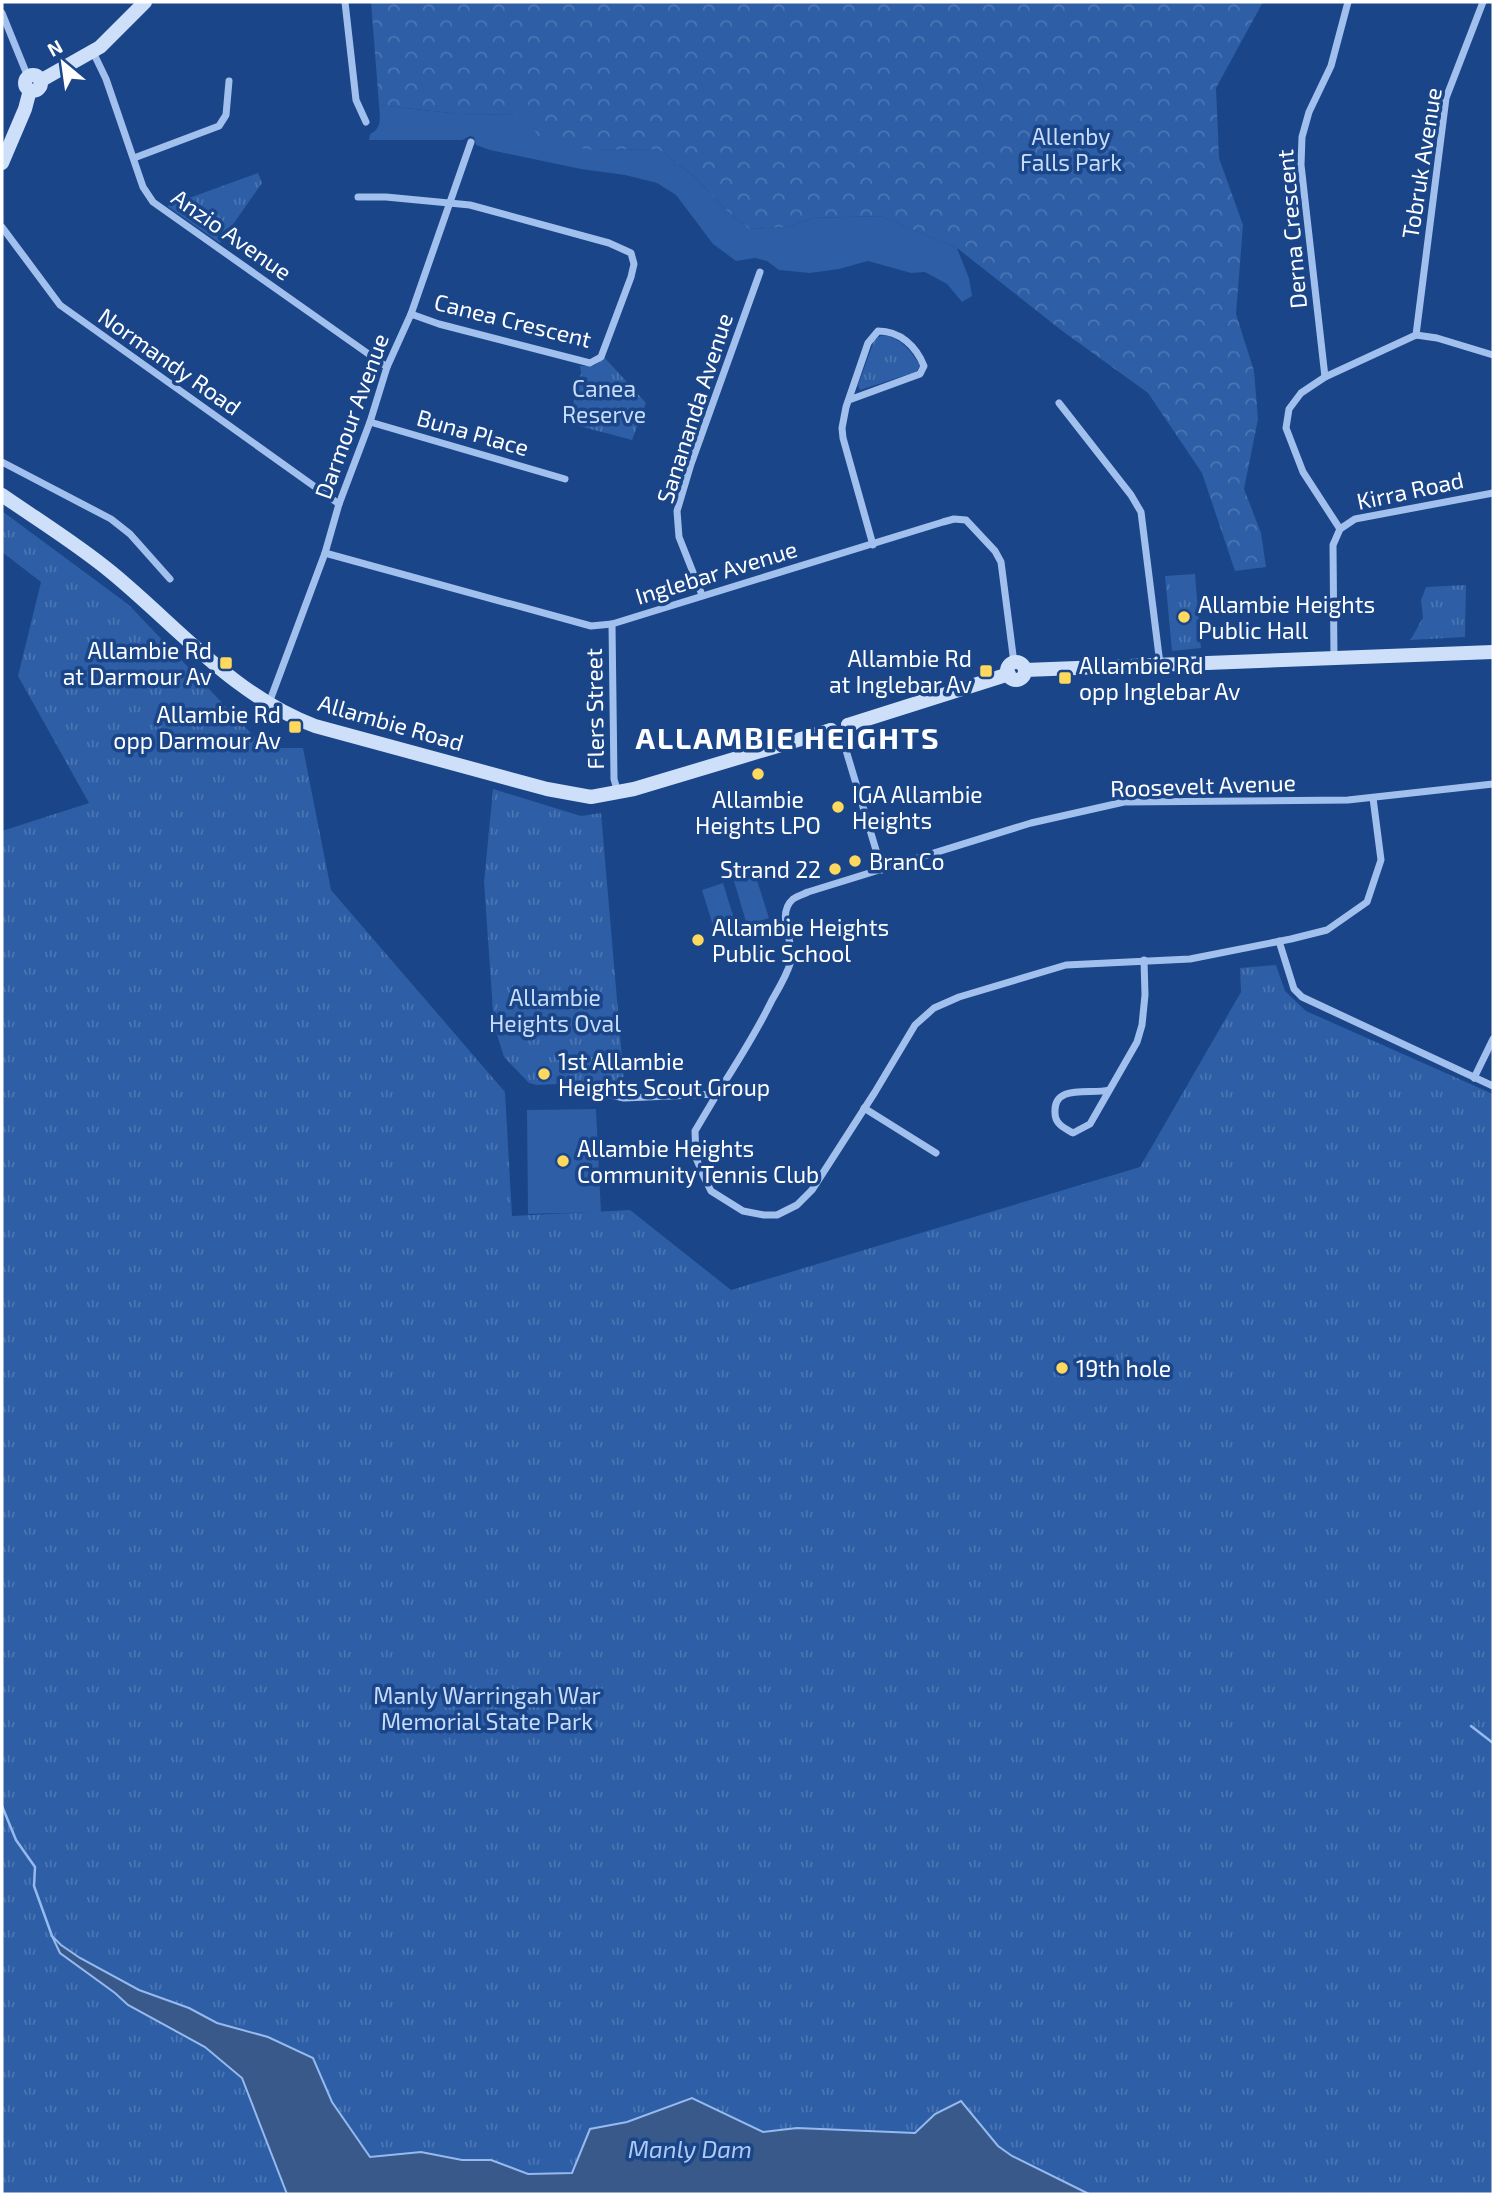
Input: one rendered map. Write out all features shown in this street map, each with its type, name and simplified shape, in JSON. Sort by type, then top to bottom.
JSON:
[{"type":"main road","points":[[2,163],[33,83],[93,52],[145,2]]},
{"type":"main road","name":"Allambie Road","points":[[2,495],[110,571],[235,682],[294,718],[315,726],[584,797],[618,793],[840,731],[1016,669],[1493,652]]},
{"type":"street","points":[[345,2],[356,100],[366,122]]},
{"type":"street","name":"Derna Crescent","points":[[1325,377],[1301,156],[1302,137],[1331,66],[1348,2]]},
{"type":"street","name":"Tobruk Avenue","points":[[1416,335],[1446,98],[1483,2]]},
{"type":"street","points":[[2,13],[4,29],[33,83]]},
{"type":"street","name":"Anzio Avenue","points":[[93,52],[106,79],[143,187],[153,202],[387,367]]},
{"type":"street","points":[[134,158],[219,126],[226,115],[229,81]]},
{"type":"street","name":"Darmour Avenue","points":[[269,704],[325,553],[339,504],[370,422],[387,367],[411,313],[471,142]]},
{"type":"street","points":[[358,197],[452,202]]},
{"type":"street","name":"Canea Crescent","points":[[411,313],[439,324],[590,363],[601,357],[634,264],[631,253],[621,247],[452,202]]},
{"type":"street","name":"Normandy Road","points":[[2,227],[60,305],[339,504]]},
{"type":"street","name":"Sanananda Avenue","points":[[702,595],[679,537],[677,511],[691,464],[760,272]]},
{"type":"street","points":[[849,400],[920,374],[924,366],[920,356],[901,335],[878,331],[868,343],[849,400],[843,418],[843,438],[873,545]]},
{"type":"street","points":[[1339,529],[1303,472],[1286,428],[1289,409],[1301,393],[1325,377],[1416,335],[1437,338],[1493,355]]},
{"type":"street","points":[[1059,403],[1131,495],[1141,512],[1160,664]]},
{"type":"street","name":"Buna Place","points":[[370,422],[565,479]]},
{"type":"street","points":[[2,462],[111,519],[130,534],[170,579]]},
{"type":"street","name":"Kirra Road","points":[[1334,658],[1333,545],[1339,529],[1356,519],[1493,493]]},
{"type":"street","name":"Inglebar Avenue","points":[[325,553],[591,626],[612,624],[954,519],[966,520],[980,533],[1001,562],[1016,669]]},
{"type":"street","name":"Flers Street","points":[[612,624],[614,779],[618,793]]},
{"type":"street","points":[[840,731],[882,870]]},
{"type":"street","name":"Roosevelt Avenue","points":[[1373,798],[1381,860],[1367,902],[1327,930],[1190,959],[1066,965],[959,997],[934,1008],[915,1026],[812,1190],[797,1205],[777,1215],[764,1216],[743,1212],[711,1191],[696,1158],[695,1131],[759,1027],[785,976],[791,961],[792,947],[786,933],[786,912],[793,899],[808,892],[1031,823],[1124,802],[1373,798],[1493,784]]},
{"type":"street","points":[[1279,941],[1294,989],[1302,997],[1493,1086]]},
{"type":"street","points":[[1109,1090],[1098,1093],[1067,1092],[1059,1099],[1055,1118],[1061,1127],[1073,1133],[1090,1124],[1137,1042],[1145,995],[1144,960]]},
{"type":"street","points":[[1474,1078],[1493,1039]]},
{"type":"street","points":[[606,1094],[624,1098],[717,1094]]},
{"type":"street","points":[[864,1108],[936,1153]]},
{"type":"green space","name":"Allenby Falls Park","points":[[371,2],[1263,2],[1216,88],[1219,158],[1243,225],[1236,314],[1254,371],[1258,419],[1244,489],[1261,533],[1266,567],[1235,571],[1202,473],[1148,393],[1061,330],[957,248],[881,216],[813,218],[787,227],[749,229],[725,209],[694,176],[658,149],[593,150],[543,142],[523,115],[459,114],[379,105]]},
{"type":"green space","points":[[379,105],[459,114],[523,115],[593,150],[658,149],[694,176],[725,209],[749,229],[787,227],[813,218],[881,216],[957,248],[969,278],[972,296],[962,302],[947,284],[925,272],[911,273],[868,261],[810,273],[779,270],[767,261],[755,258],[736,261],[713,244],[676,195],[657,183],[490,150],[476,145],[474,137],[470,136],[462,140],[369,140],[370,134],[378,126]]},
{"type":"green space","points":[[258,173],[262,183],[220,243],[167,206]]},
{"type":"green space","points":[[885,335],[905,346],[920,366],[916,372],[860,390],[858,385],[874,341]]},
{"type":"green space","name":"Canea Reserve","points":[[604,357],[646,403],[632,440],[568,423],[581,373],[580,366],[594,366]]},
{"type":"green space","name":"Manly Warringah War Memorial State Park","points":[[2,511],[129,605],[265,748],[303,748],[331,890],[505,1092],[512,1216],[630,1210],[731,1290],[1140,1167],[1241,992],[1240,968],[1276,965],[1285,991],[1306,1011],[1493,1094],[1493,2194],[2,2194],[2,831],[89,803],[18,676],[41,582],[2,552]]},
{"type":"green space","name":"Allambie Heights Public Hall","points":[[1195,574],[1201,648],[1172,651],[1165,576]]},
{"type":"green space","points":[[1466,585],[1465,637],[1410,640],[1423,618],[1421,600],[1426,587]]},
{"type":"green space","name":"Allambie Heights Oval","points":[[493,789],[581,816],[601,813],[624,1081],[537,1085],[529,1083],[504,1057],[494,1025],[484,882]]},
{"type":"green space","points":[[755,874],[769,918],[747,925],[734,881]]},
{"type":"green space","points":[[723,883],[736,925],[715,932],[702,890]]},
{"type":"green space","name":"Allambie Heights Community Tennis Club","points":[[596,1109],[601,1212],[528,1214],[527,1110]]},
{"type":"water","name":"Manly Dam","points":[[52,1936],[80,1958],[139,1990],[189,2008],[217,2023],[268,2037],[313,2058],[332,2102],[370,2157],[421,2152],[462,2160],[491,2160],[528,2174],[572,2173],[590,2129],[627,2122],[692,2098],[763,2132],[797,2128],[915,2133],[935,2114],[961,2101],[998,2146],[1012,2156],[1089,2194],[287,2194],[242,2078],[205,2047],[128,2005],[60,1953]]},
{"type":"waterway","points":[[1471,1726],[1493,1743]]},
{"type":"waterway","points":[[2,1806],[16,1840],[35,1867],[34,1886],[52,1936]]},
{"type":"place","name":"Allambie Heights Public Hall","points":[[1184,617]]},
{"type":"place","name":"Allambie Rd at Darmour Av","points":[[226,663]]},
{"type":"place","name":"Allambie Rd at Inglebar Av","points":[[986,671]]},
{"type":"place","name":"Allambie Rd opp Inglebar Av","points":[[1065,678]]},
{"type":"place","name":"Allambie Rd opp Darmour Av","points":[[295,727]]},
{"type":"place","name":"Allambie Heights LPO","points":[[758,774]]},
{"type":"place","name":"IGA Allambie Heights","points":[[838,807]]},
{"type":"place","name":"BranCo","points":[[855,861]]},
{"type":"place","name":"Strand 22","points":[[835,869]]},
{"type":"place","name":"Allambie Heights Public School","points":[[698,940]]},
{"type":"place","name":"1st Allambie Heights Scout Group","points":[[544,1074]]},
{"type":"place","name":"Allambie Heights Community Tennis Club","points":[[563,1161]]},
{"type":"place","name":"19th hole","points":[[1062,1368]]},
{"type":"district","name":"ALLAMBIE HEIGHTS","points":[[788,737]]}]
